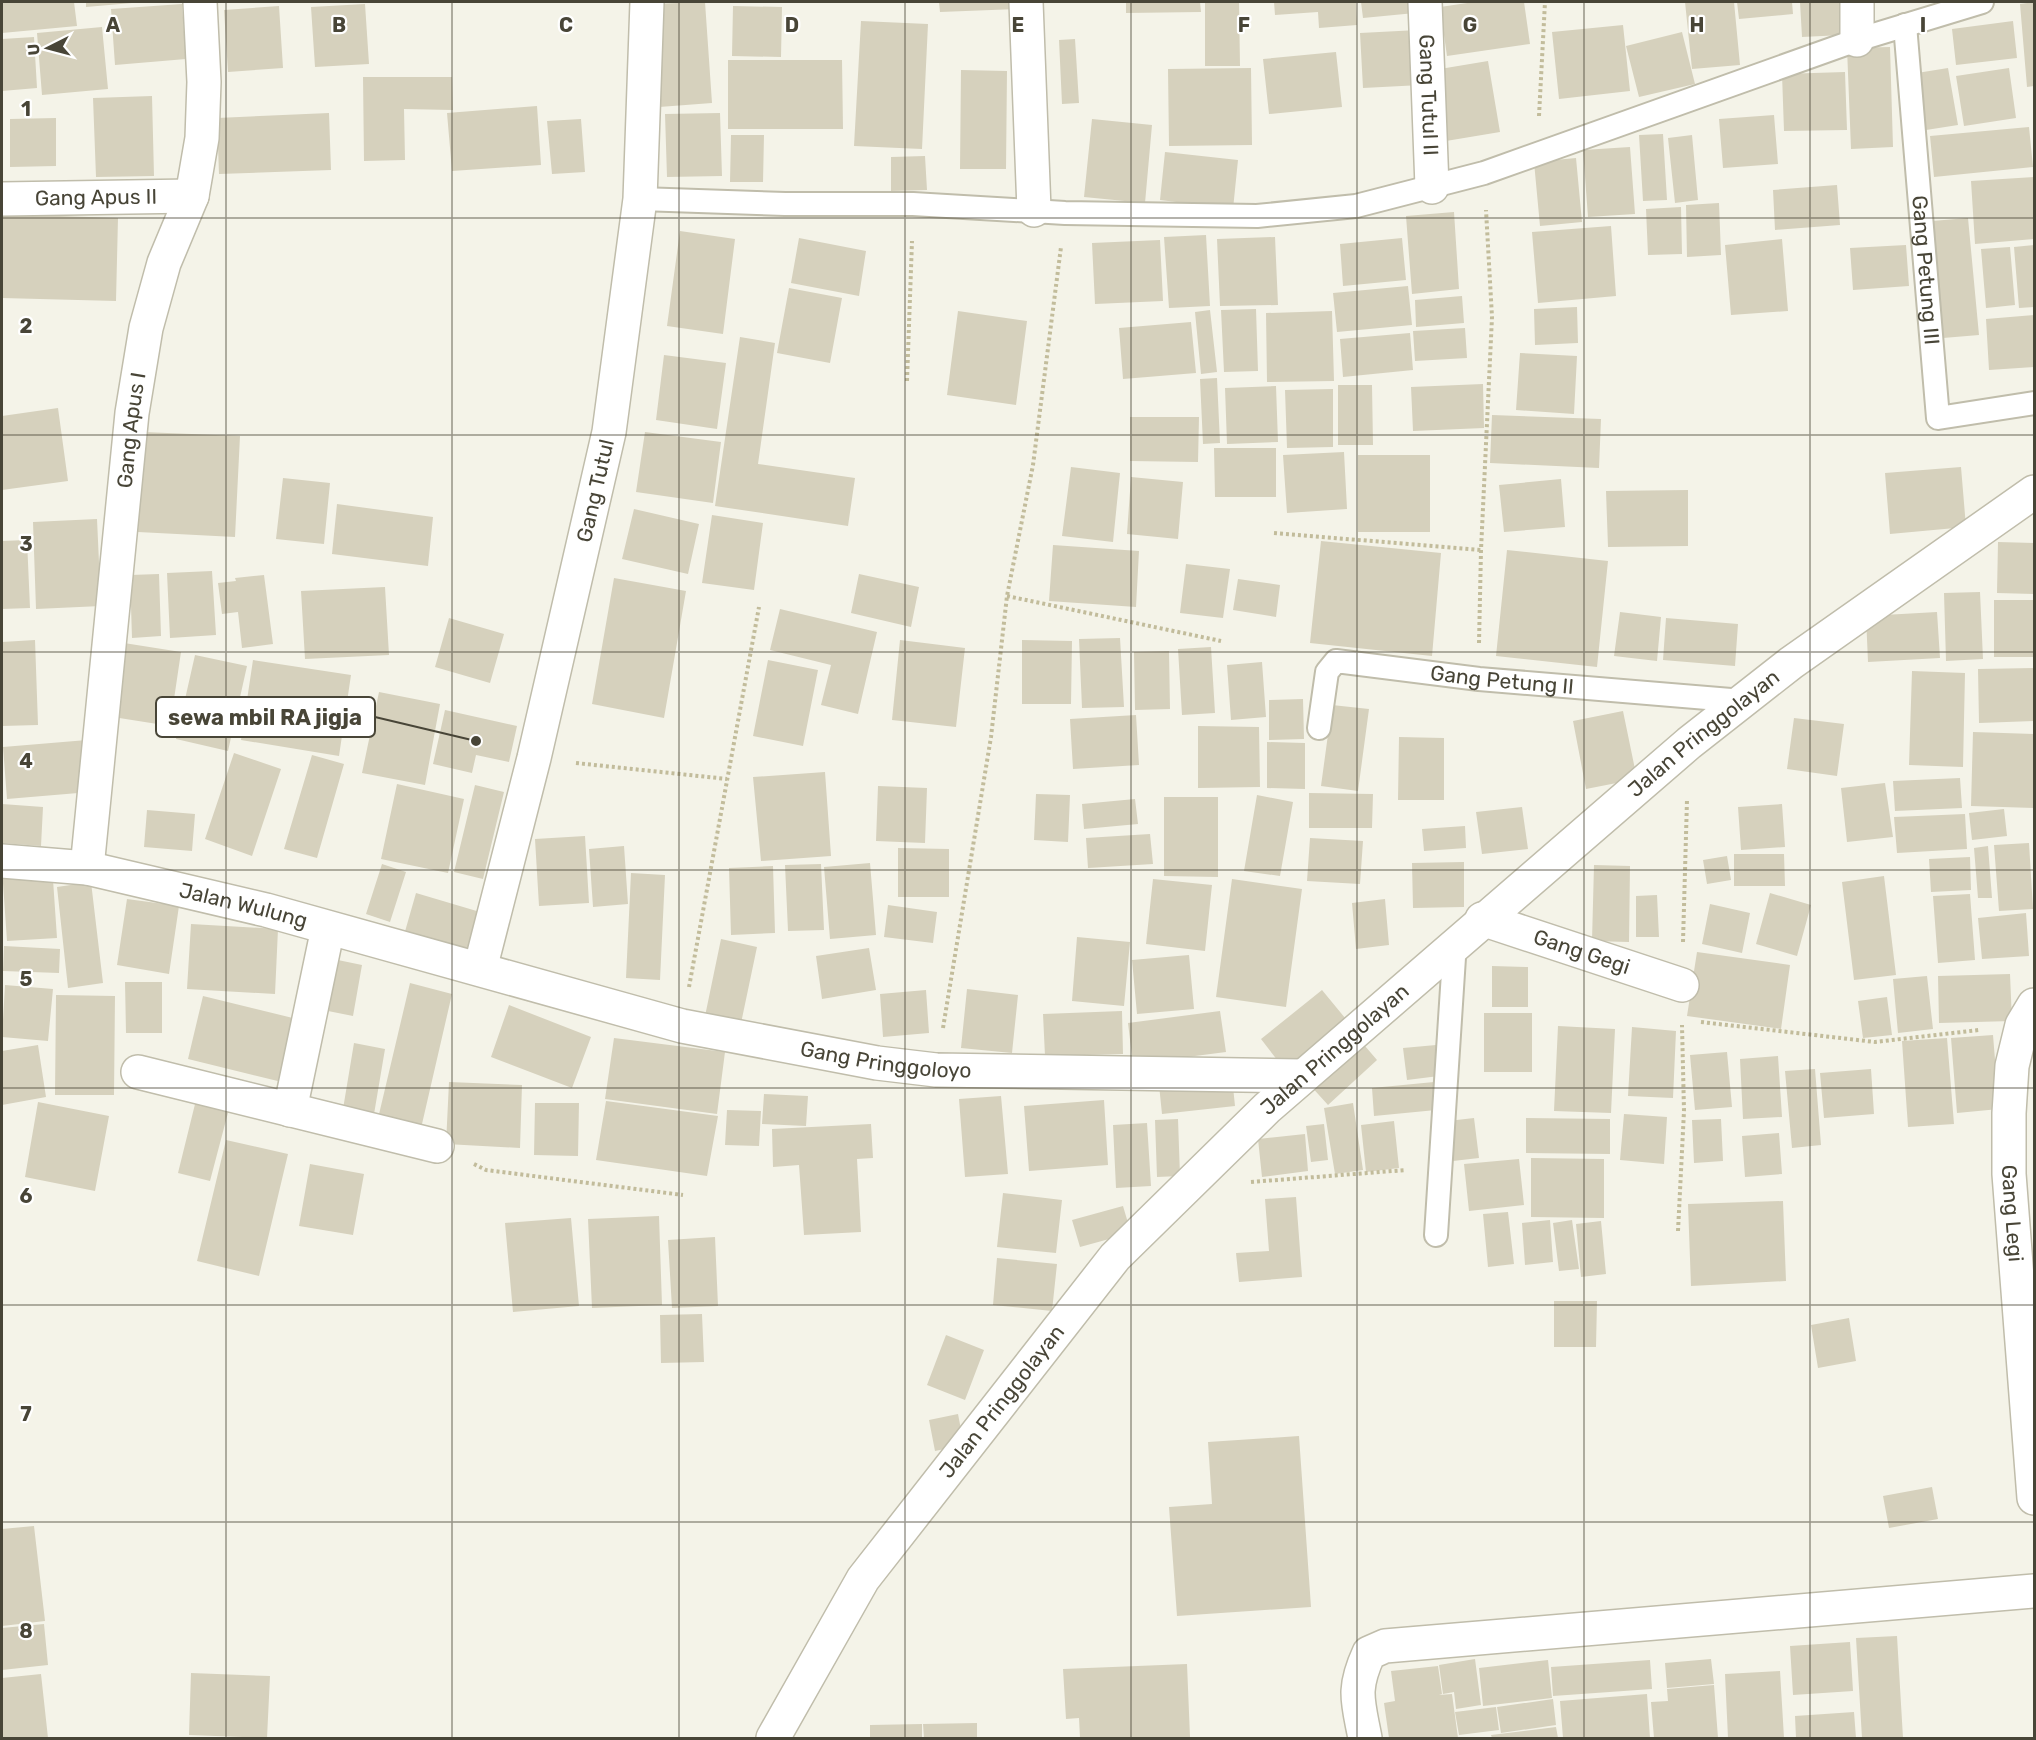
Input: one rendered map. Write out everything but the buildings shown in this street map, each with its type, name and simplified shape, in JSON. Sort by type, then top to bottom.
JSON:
[{"type":"street","name":"Gang Apus I","points":[[87,868],[132,413],[146,328],[164,263],[192,196],[202,138],[204,82],[200,2]]},
{"type":"street","name":"Gang Tutul","points":[[480,969],[534,758],[609,432],[640,199],[647,2]]},
{"type":"street","points":[[1026,2],[1049,212]]},
{"type":"street","name":"Gang Tutul II","points":[[1425,2],[1432,187]]},
{"type":"street","points":[[1857,2],[1857,40]]},
{"type":"street","name":"Gang Apus II","points":[[2,199],[192,196]]},
{"type":"street","name":"Jalan Pringgolayan","points":[[773,1738],[863,1579],[1115,1257],[1302,1076],[1689,743],[1791,663],[2034,492]]},
{"type":"street","name":"Jalan Wulung","points":[[2,861],[87,868],[328,928],[480,969]]},
{"type":"street","name":"Gang Gegi","points":[[1482,920],[1682,985]]},
{"type":"street","points":[[290,1110],[328,928]]},
{"type":"street","name":"Gang Pringgoloyo","points":[[480,969],[682,1026],[877,1063],[936,1070],[1302,1076]]},
{"type":"street","name":"Gang Legi","points":[[2028,1015],[2012,1066],[2009,1174],[2034,1498]]},
{"type":"street","points":[[138,1071],[437,1146]]},
{"type":"street","points":[[1365,1738],[1356,1692],[1359,1675],[1369,1653],[1385,1646],[2034,1591]]},
{"type":"lane","points":[[640,199],[785,204],[913,204],[1049,212],[1257,216],[1356,206],[1484,173],[1857,40],[1982,2]]},
{"type":"lane","name":"Gang Petung III","points":[[1905,25],[1938,418],[2034,403]]},
{"type":"lane","name":"Gang Petung II","points":[[1318,728],[1327,672],[1336,661],[1479,679],[1743,701]]},
{"type":"lane","points":[[1436,1235],[1455,942]]},
{"type":"path","points":[[1538,153],[1545,2]]},
{"type":"path","points":[[1479,679],[1481,550],[1492,317],[1484,173]]},
{"type":"path","points":[[907,381],[913,204]]},
{"type":"path","points":[[936,1070],[991,737],[1007,596],[1033,465],[1049,212]]},
{"type":"path","points":[[1274,533],[1481,550]]},
{"type":"path","points":[[1007,596],[1221,641]]},
{"type":"path","points":[[682,1026],[759,607]]},
{"type":"path","points":[[534,758],[727,779]]},
{"type":"path","points":[[1694,1021],[1875,1041],[2028,1015]]},
{"type":"path","points":[[437,1146],[486,1170],[683,1195]]},
{"type":"path","points":[[1187,1187],[1439,1168]]},
{"type":"place","name":"sewa mbil RA jigja","points":[[476,741]]}]
